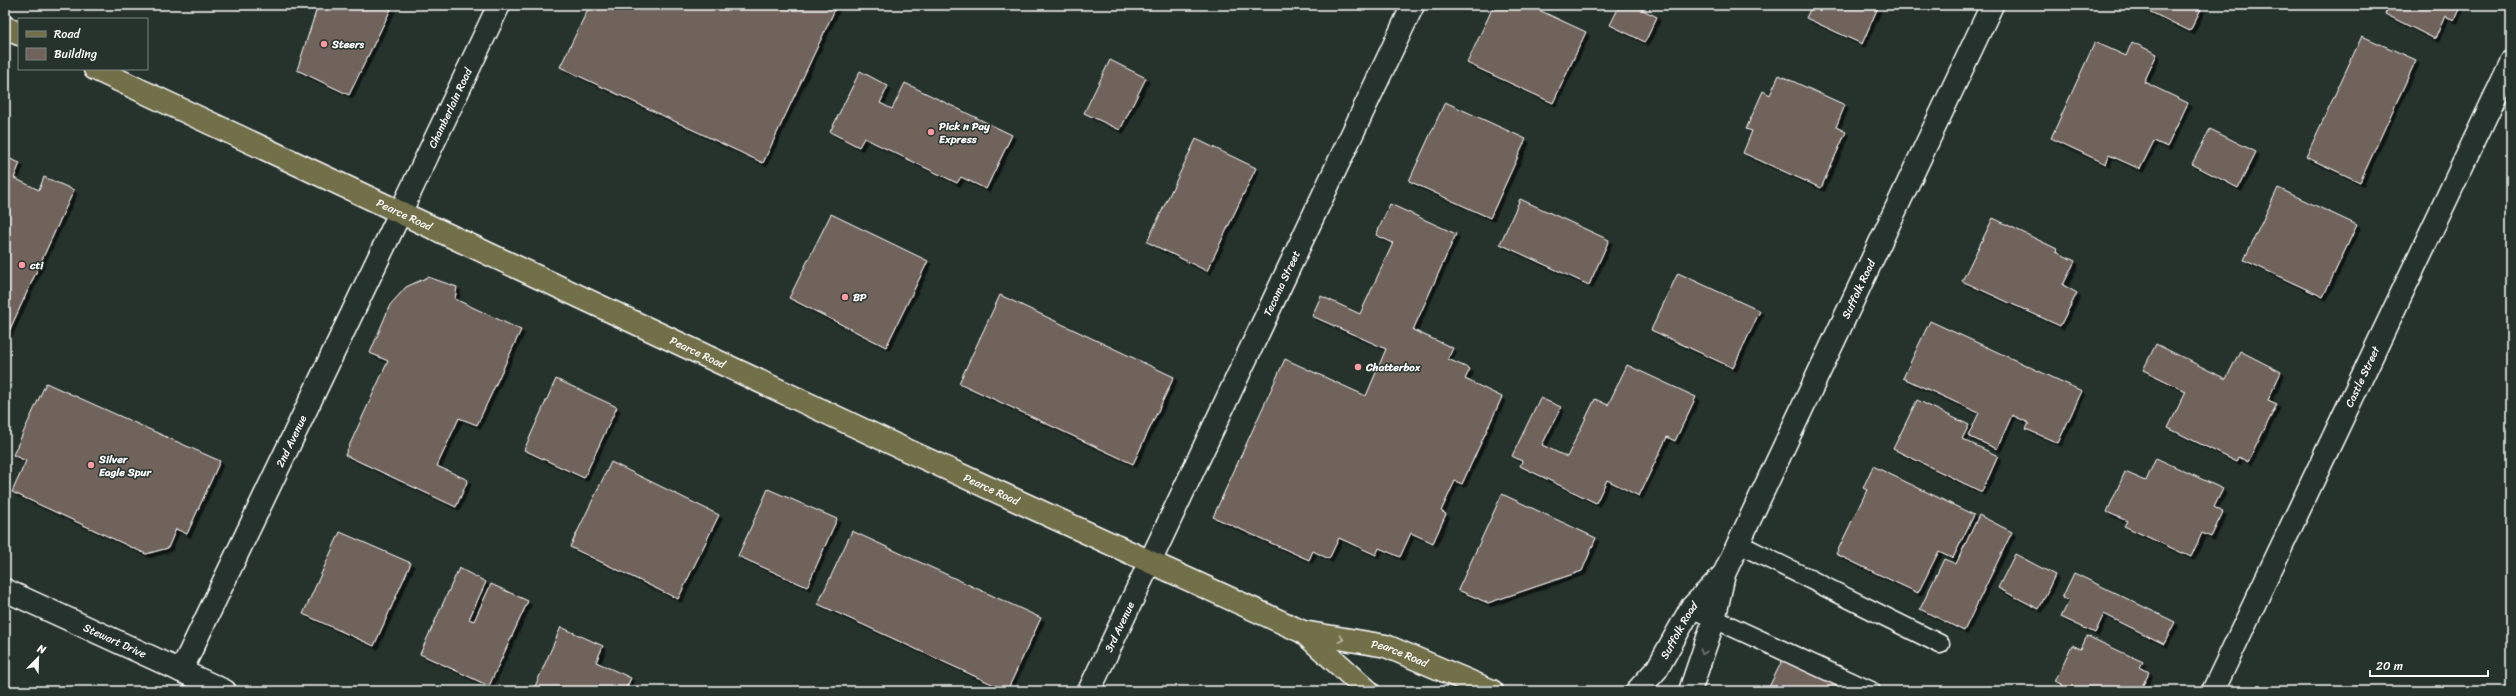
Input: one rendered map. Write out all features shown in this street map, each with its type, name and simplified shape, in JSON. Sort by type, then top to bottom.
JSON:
[{"type":"main road","points":[[5,27],[18,34]]},
{"type":"main road","name":"Pearce Road","points":[[97,70],[1149,562],[1303,632],[1386,646],[1492,691]]},
{"type":"main road","name":"Pearce Road","points":[[1303,632],[1368,691]]},
{"type":"street","name":"Chamberlain Road","points":[[401,211],[499,5]]},
{"type":"street","name":"Tecoma Street","points":[[1149,562],[1413,5]]},
{"type":"street","name":"Suffolk Road","points":[[1690,691],[1714,620],[1724,574],[1992,5]]},
{"type":"street","name":"Castle Street","points":[[2213,691],[2511,63]]},
{"type":"street","name":"2nd Avenue","points":[[181,671],[401,211]]},
{"type":"street","name":"3rd Avenue","points":[[1089,691],[1149,562]]},
{"type":"street","name":"Suffolk Road","points":[[1637,691],[1658,668],[1691,608],[1724,574]]},
{"type":"street","name":"Stewart Drive","points":[[5,590],[224,691]]},
{"type":"lane","points":[[1739,544],[1940,644]]},
{"type":"lane","points":[[1691,608],[1714,620],[1871,691]]},
{"type":"building","points":[[318,5],[393,5],[349,95],[297,70]]},
{"type":"building","points":[[590,5],[837,5],[763,163],[560,67]]},
{"type":"building","points":[[1494,5],[1528,5],[1586,32],[1553,103],[1467,63]]},
{"type":"building","points":[[1620,5],[1643,5],[1641,9],[1657,17],[1645,42],[1610,25]]},
{"type":"building","points":[[1812,5],[1879,5],[1862,44],[1806,18]]},
{"type":"building","points":[[2136,5],[2203,5],[2190,31]]},
{"type":"building","points":[[2390,5],[2461,5],[2454,20],[2445,16],[2435,39],[2385,14]]},
{"type":"building","points":[[2362,36],[2416,60],[2360,182],[2306,157]]},
{"type":"building","points":[[2095,42],[2126,56],[2132,42],[2157,54],[2144,82],[2188,103],[2167,147],[2154,141],[2140,169],[2109,155],[2106,164],[2051,138]]},
{"type":"building","points":[[1110,60],[1146,78],[1120,130],[1084,113]]},
{"type":"building","points":[[860,71],[888,86],[880,103],[892,109],[905,83],[1012,135],[986,189],[961,177],[957,183],[864,138],[859,147],[830,132]]},
{"type":"building","points":[[1779,75],[1845,105],[1836,127],[1846,132],[1821,188],[1743,153],[1752,131],[1746,129],[1763,91],[1770,95]]},
{"type":"building","points":[[1445,102],[1526,139],[1490,218],[1409,181]]},
{"type":"building","points":[[2210,129],[2256,152],[2238,188],[2192,164]]},
{"type":"building","points":[[1196,139],[1256,168],[1207,271],[1147,242]]},
{"type":"building","name":"cti","points":[[5,157],[20,163],[14,178],[39,190],[44,177],[74,190],[5,340]]},
{"type":"building","points":[[2278,188],[2357,225],[2323,297],[2244,260]]},
{"type":"building","points":[[1520,199],[1609,240],[1589,285],[1500,244]]},
{"type":"building","points":[[1390,204],[1456,234],[1413,330],[1453,348],[1448,359],[1470,369],[1465,379],[1502,397],[1462,484],[1455,481],[1441,511],[1446,514],[1433,543],[1411,533],[1400,557],[1379,548],[1376,555],[1339,538],[1329,559],[1313,551],[1309,560],[1213,517],[1285,359],[1366,396],[1386,349],[1312,316],[1321,296],[1360,314],[1393,243],[1376,235]]},
{"type":"building","points":[[831,214],[928,261],[886,347],[789,298]]},
{"type":"building","points":[[1993,218],[2057,249],[2056,252],[2075,261],[2063,285],[2077,293],[2060,326],[1962,281]]},
{"type":"building","points":[[1678,273],[1760,311],[1733,368],[1651,330]]},
{"type":"building","points":[[428,277],[457,287],[455,299],[521,330],[477,425],[459,418],[437,466],[468,480],[456,507],[345,455],[388,361],[370,353],[390,305],[406,287]]},
{"type":"building","points":[[1000,295],[1174,377],[1133,464],[959,383]]},
{"type":"building","points":[[1930,321],[2082,391],[2058,443],[2026,429],[2029,423],[2012,415],[1997,449],[1968,436],[1979,413],[1903,378]]},
{"type":"building","points":[[2156,344],[2226,379],[2240,351],[2281,372],[2268,400],[2277,404],[2248,462],[2239,457],[2237,462],[2168,428],[2186,391],[2143,370]]},
{"type":"building","points":[[1627,365],[1696,397],[1675,441],[1667,437],[1639,496],[1607,480],[1596,503],[1520,466],[1522,461],[1512,456],[1540,398],[1561,407],[1542,445],[1567,457],[1595,399],[1608,405]]},
{"type":"building","points":[[556,379],[617,407],[584,478],[524,450]]},
{"type":"building","points":[[46,383],[220,461],[187,534],[176,529],[168,548],[146,554],[12,492],[26,461],[13,455]]},
{"type":"building","points":[[1917,400],[1969,425],[1962,439],[1998,456],[1982,492],[1893,449]]},
{"type":"building","points":[[2156,458],[2223,489],[2214,507],[2223,512],[2211,537],[2202,533],[2191,557],[2124,526],[2127,521],[2107,512],[2125,472],[2146,481]]},
{"type":"building","points":[[611,462],[719,515],[678,599],[570,547]]},
{"type":"building","points":[[1873,466],[1974,515],[1953,558],[1939,551],[1918,593],[1836,554],[1867,490],[1863,488]]},
{"type":"building","points":[[768,489],[837,519],[807,587],[738,556]]},
{"type":"building","points":[[1502,494],[1596,538],[1582,571],[1488,603],[1458,590]]},
{"type":"building","points":[[1979,515],[2012,532],[1964,631],[1920,609],[1944,559],[1956,564]]},
{"type":"building","points":[[852,531],[1041,618],[1007,691],[818,604]]},
{"type":"building","points":[[340,532],[411,563],[374,646],[303,614]]},
{"type":"building","points":[[2015,554],[2055,575],[2039,609],[1998,588]]},
{"type":"building","points":[[459,568],[486,582],[469,619],[474,621],[491,584],[528,601],[489,686],[420,654]]},
{"type":"building","points":[[2074,573],[2175,622],[2164,644],[2104,614],[2095,633],[2061,617],[2069,601],[2062,598]]},
{"type":"building","points":[[561,627],[603,646],[596,662],[631,678],[625,691],[533,691]]},
{"type":"building","points":[[2087,636],[2143,662],[2140,667],[2149,672],[2140,691],[2059,691],[2063,685],[2055,681],[2072,645],[2081,649]]},
{"type":"building","points":[[1784,657],[1848,689],[1847,691],[1767,691]]},
{"type":"place","name":"Steers","points":[[324,44]]},
{"type":"place","name":"Pick n Pay Express","points":[[931,132]]},
{"type":"place","name":"cti","points":[[22,265]]},
{"type":"place","name":"BP","points":[[845,297]]},
{"type":"place","name":"Chatterbox","points":[[1358,367]]},
{"type":"place","name":"Silver Eagle Spur","points":[[91,465]]}]
